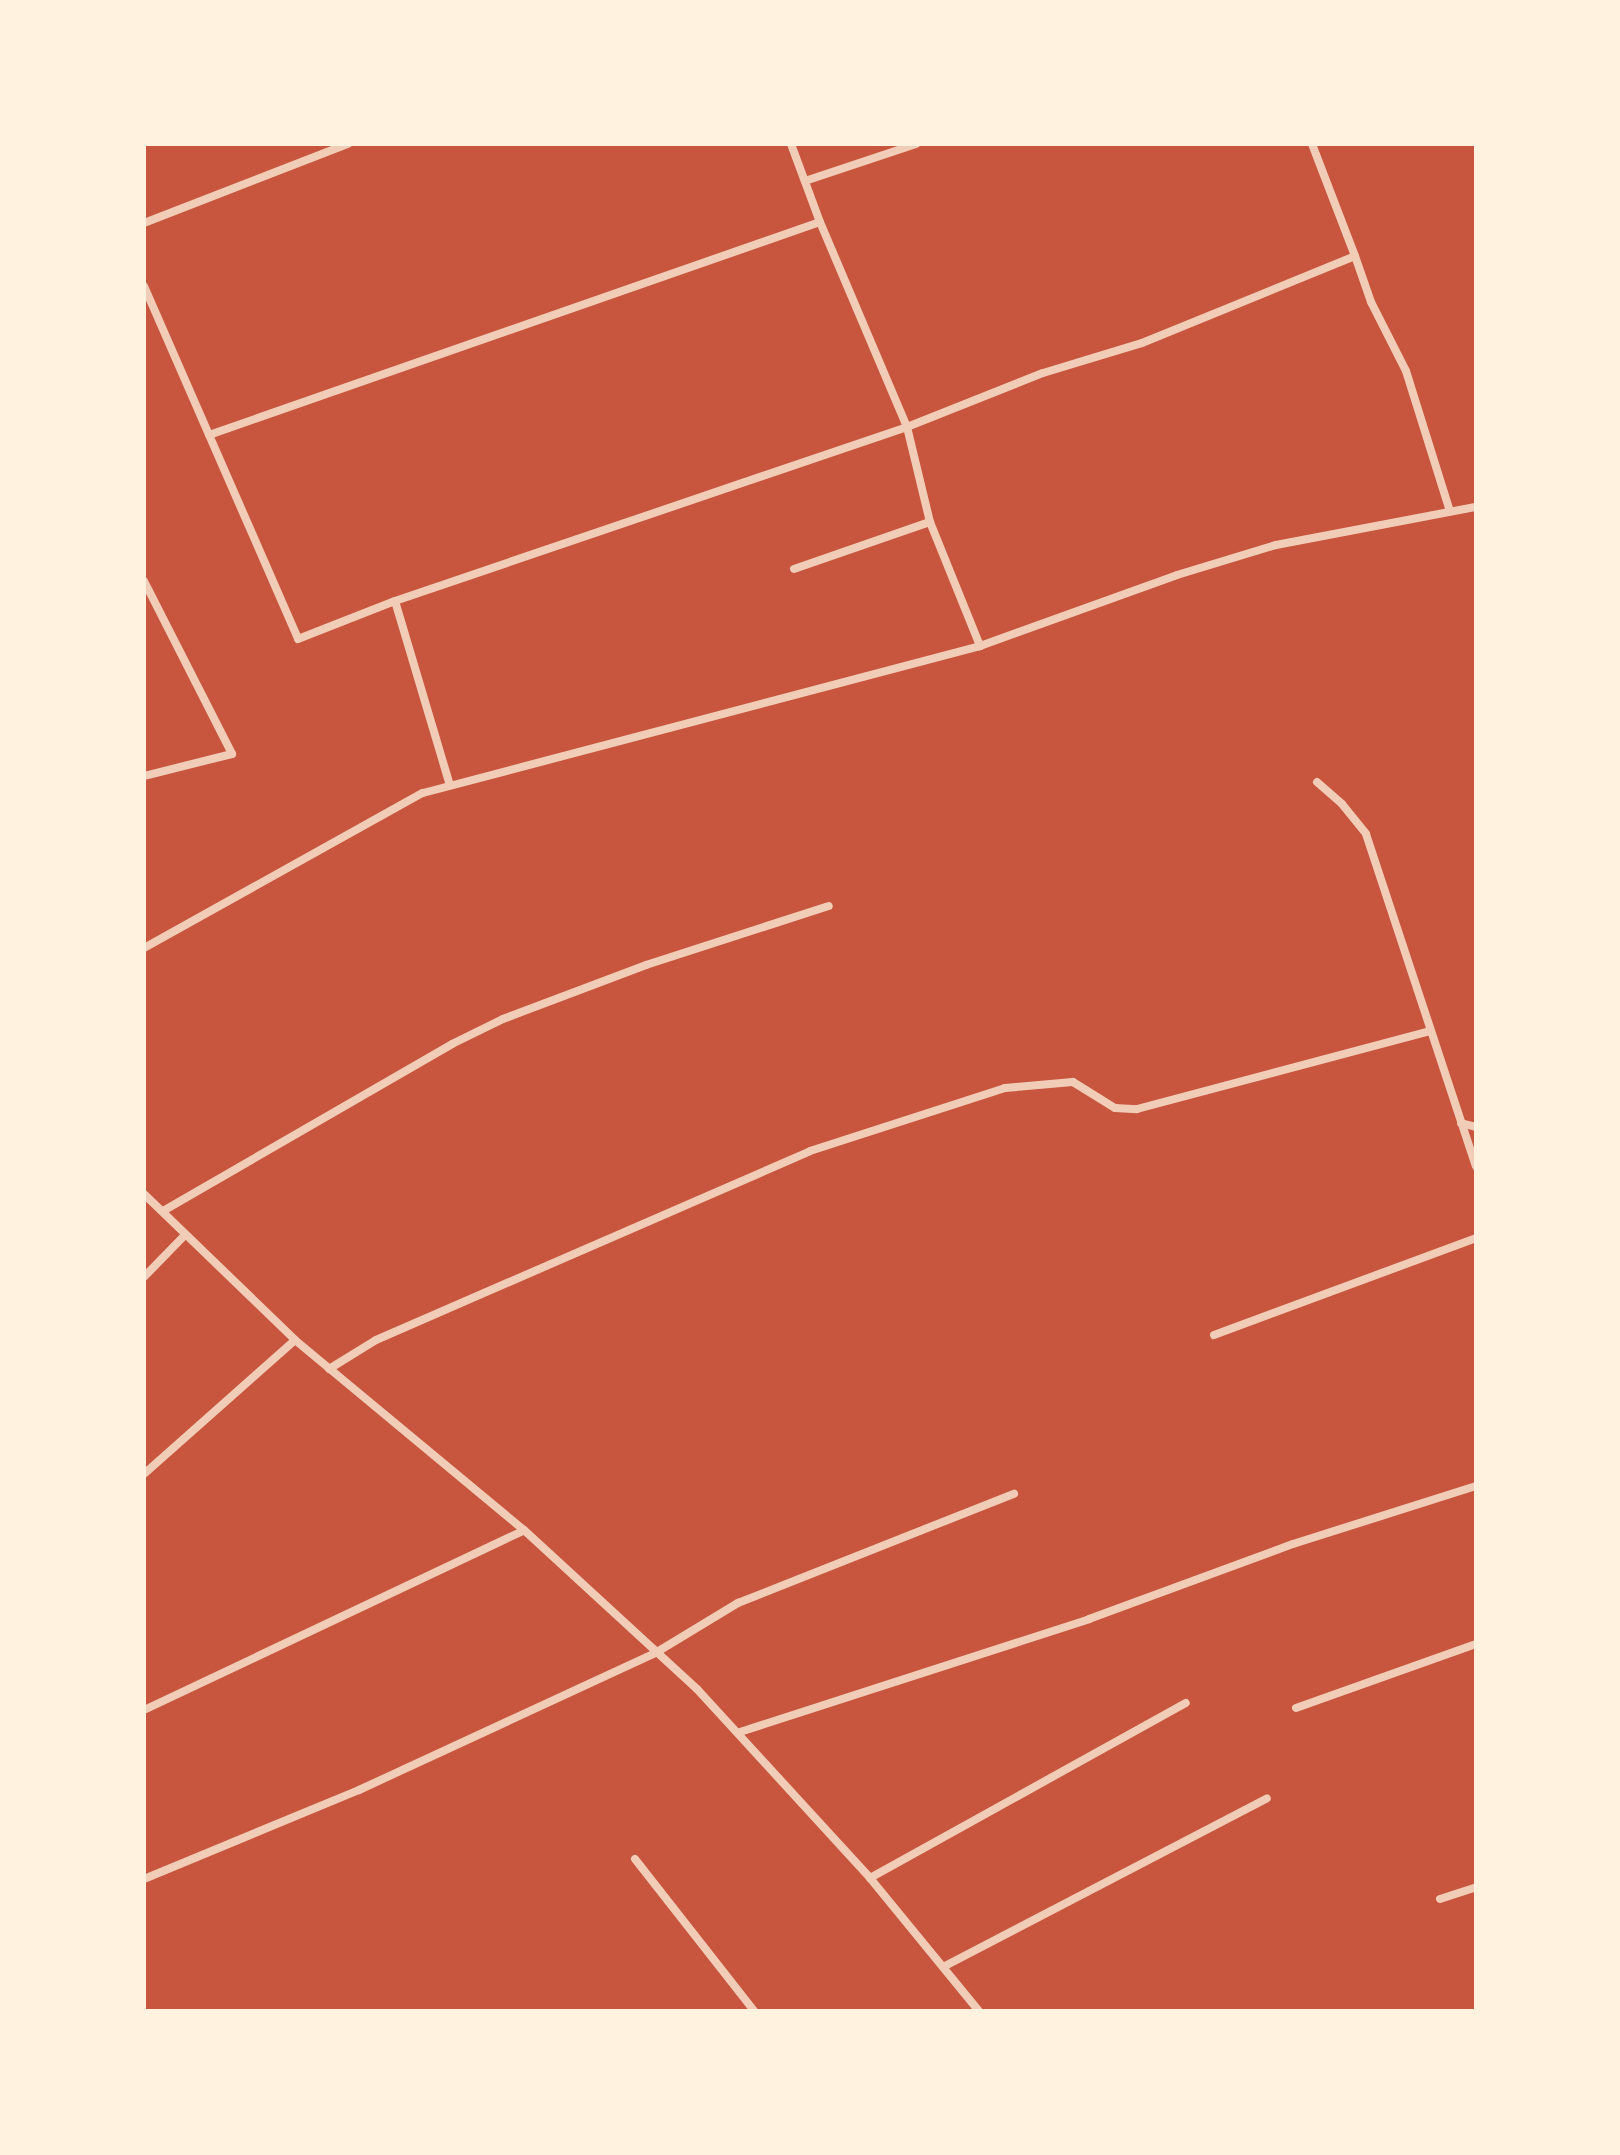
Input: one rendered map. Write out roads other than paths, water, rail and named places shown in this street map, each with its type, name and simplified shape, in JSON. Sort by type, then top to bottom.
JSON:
[{"type":"street","points":[[144,223],[348,144]]},
{"type":"street","points":[[791,144],[820,222],[907,427],[930,522],[980,646]]},
{"type":"street","points":[[805,181],[916,144]]},
{"type":"street","points":[[1312,144],[1371,302],[1406,371],[1450,511]]},
{"type":"street","points":[[209,435],[820,222]]},
{"type":"street","points":[[144,286],[298,639],[395,601],[907,427],[1043,373],[1142,343],[1355,256]]},
{"type":"street","points":[[144,948],[423,793],[980,646],[1177,575],[1276,545],[1476,507]]},
{"type":"street","points":[[794,569],[930,522]]},
{"type":"street","points":[[144,581],[232,754],[144,776]]},
{"type":"street","points":[[395,601],[450,785]]},
{"type":"street","points":[[1317,782],[1342,804],[1366,834],[1476,1166]]},
{"type":"street","points":[[163,1211],[452,1044],[503,1019],[646,965],[829,906]]},
{"type":"street","points":[[329,1369],[376,1340],[810,1151],[1005,1088],[1073,1082],[1115,1108],[1137,1109],[1430,1031]]},
{"type":"street","points":[[1461,1123],[1476,1127]]},
{"type":"street","points":[[144,1194],[295,1340],[524,1530],[740,1732],[870,1878],[979,2011]]},
{"type":"street","points":[[144,1277],[185,1235]]},
{"type":"street","points":[[1214,1335],[1369,1274],[1476,1238]]},
{"type":"street","points":[[144,1474],[295,1340]]},
{"type":"street","points":[[740,1732],[1089,1619],[1293,1544],[1476,1488]]},
{"type":"street","points":[[144,1879],[359,1790],[657,1652],[738,1603],[1014,1494]]},
{"type":"street","points":[[144,1710],[524,1530]]},
{"type":"street","points":[[1296,1708],[1476,1644]]},
{"type":"street","points":[[870,1878],[1186,1703]]},
{"type":"street","points":[[943,1967],[1267,1798]]},
{"type":"street","points":[[635,1859],[754,2011]]},
{"type":"street","points":[[1440,1899],[1476,1887]]}]
